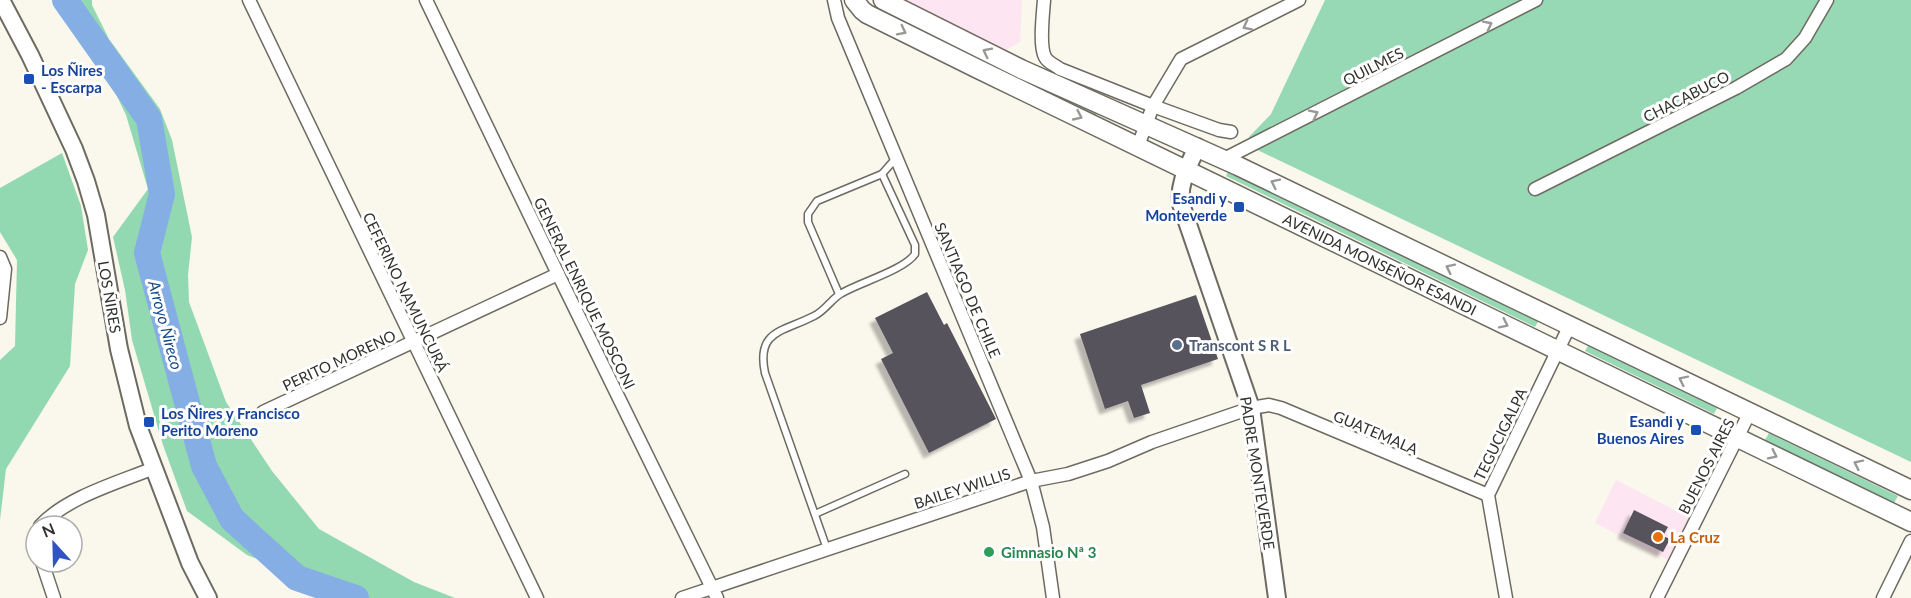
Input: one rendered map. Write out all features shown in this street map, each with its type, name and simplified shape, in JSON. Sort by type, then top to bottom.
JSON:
[{"type":"main road","name":"AVENIDA MONSEÑOR ESANDI","points":[[854,0],[867,14],[1911,522]]},
{"type":"main road","name":"AVENIDA MONSEÑOR ESANDI","points":[[883,0],[1021,69],[1224,159],[1911,490]]},
{"type":"street","name":"LOS ÑIRES","points":[[1,0],[35,65],[74,149],[86,181],[96,215],[119,349],[138,426],[190,563],[208,598]]},
{"type":"street","name":"CEFERINO NAMUNCURÁ","points":[[249,0],[537,598]]},
{"type":"street","name":"GENERAL ENRIQUE MOSCONI","points":[[426,0],[715,592]]},
{"type":"street","name":"SANTIAGO DE CHILE","points":[[834,0],[838,18],[1031,481],[1043,527],[1053,598]]},
{"type":"street","points":[[1044,0],[1042,46],[1049,61],[1060,69],[1152,106],[1219,130],[1232,132]]},
{"type":"street","points":[[1138,146],[1152,106],[1181,59],[1299,0]]},
{"type":"street","name":"QUILMES","points":[[1224,159],[1536,0]]},
{"type":"street","name":"CHACABUCO","points":[[1534,189],[1736,88],[1786,59],[1805,38],[1827,0]]},
{"type":"street","name":"PADRE MONTEVERDE","points":[[1197,147],[1179,193],[1251,408],[1277,598]]},
{"type":"street","points":[[0,257],[4,268],[0,318]]},
{"type":"street","name":"PERITO MORENO","points":[[263,412],[558,274]]},
{"type":"street","name":"TEGUCIGALPA","points":[[1506,598],[1488,495],[1570,325]]},
{"type":"street","name":"GUATEMALA","points":[[1251,408],[1269,405],[1281,408],[1488,495]]},
{"type":"street","name":"BAILEY WILLIS","points":[[682,598],[715,592],[826,549],[1031,481],[1068,474],[1108,461],[1152,442],[1251,408]]},
{"type":"street","name":"BUENOS AIRES","points":[[1657,598],[1750,412]]},
{"type":"street","points":[[51,514],[66,504],[154,468]]},
{"type":"street","points":[[1882,598],[1911,541]]},
{"type":"street","points":[[46,574],[54,598]]},
{"type":"lane","points":[[839,294],[808,222],[808,214],[817,201],[882,174],[896,158]]},
{"type":"lane","points":[[826,549],[772,396],[762,358],[763,347],[779,331],[816,315],[828,307],[839,294],[906,263],[915,254],[915,245],[882,174]]},
{"type":"lane","points":[[815,514],[905,474]]},
{"type":"shaded area","points":[[906,0],[1022,0],[1020,42],[1004,51]]},
{"type":"shaded area","points":[[1616,480],[1690,518],[1668,560],[1595,523]]},
{"type":"green space","points":[[56,0],[92,0],[92,5],[109,39],[160,109],[172,140],[192,237],[188,275],[189,302],[226,402],[272,471],[319,529],[414,582],[455,598],[360,598],[247,555],[187,511],[163,445],[132,340],[125,290],[113,237],[148,189],[126,115],[81,22]]},
{"type":"green space","points":[[1325,0],[1911,0],[1911,462],[1249,146],[1249,137],[1271,114]]},
{"type":"green space","points":[[876,5],[1038,87],[1097,112],[1096,117],[874,9]]},
{"type":"green space","points":[[62,153],[81,206],[88,250],[75,284],[70,366],[6,469],[0,520],[0,360],[15,346],[17,260],[0,232],[0,188]]},
{"type":"green space","points":[[1230,168],[1539,320],[1535,327],[1226,176]]},
{"type":"green space","points":[[1589,344],[1718,406],[1714,414],[1585,351]]},
{"type":"green space","points":[[1769,433],[1898,496],[1894,503],[1765,440]]},
{"type":"building","points":[[927,292],[944,325],[947,323],[996,419],[929,453],[881,359],[893,353],[875,318]]},
{"type":"building","points":[[1196,295],[1218,359],[1141,385],[1150,413],[1134,418],[1128,401],[1105,409],[1080,334]]},
{"type":"building","points":[[1634,510],[1668,527],[1663,536],[1670,539],[1663,552],[1623,533]]},
{"type":"waterway","name":"Arroyo Ñireco","points":[[65,0],[149,119],[162,194],[147,253],[204,466],[232,519],[297,578],[356,598]]},
{"type":"place","name":"Los Ñires - Escarpa","points":[[29,79]]},
{"type":"place","name":"Esandi y Monteverde","points":[[1239,207]]},
{"type":"place","name":"Transcont S R L","points":[[1177,345]]},
{"type":"place","name":"Los Ñires y Francisco Perito Moreno","points":[[149,422]]},
{"type":"place","name":"Esandi y Buenos Aires","points":[[1696,430]]},
{"type":"place","name":"La Cruz","points":[[1658,537]]},
{"type":"place","name":"Gimnasio Nª 3","points":[[989,552]]}]
